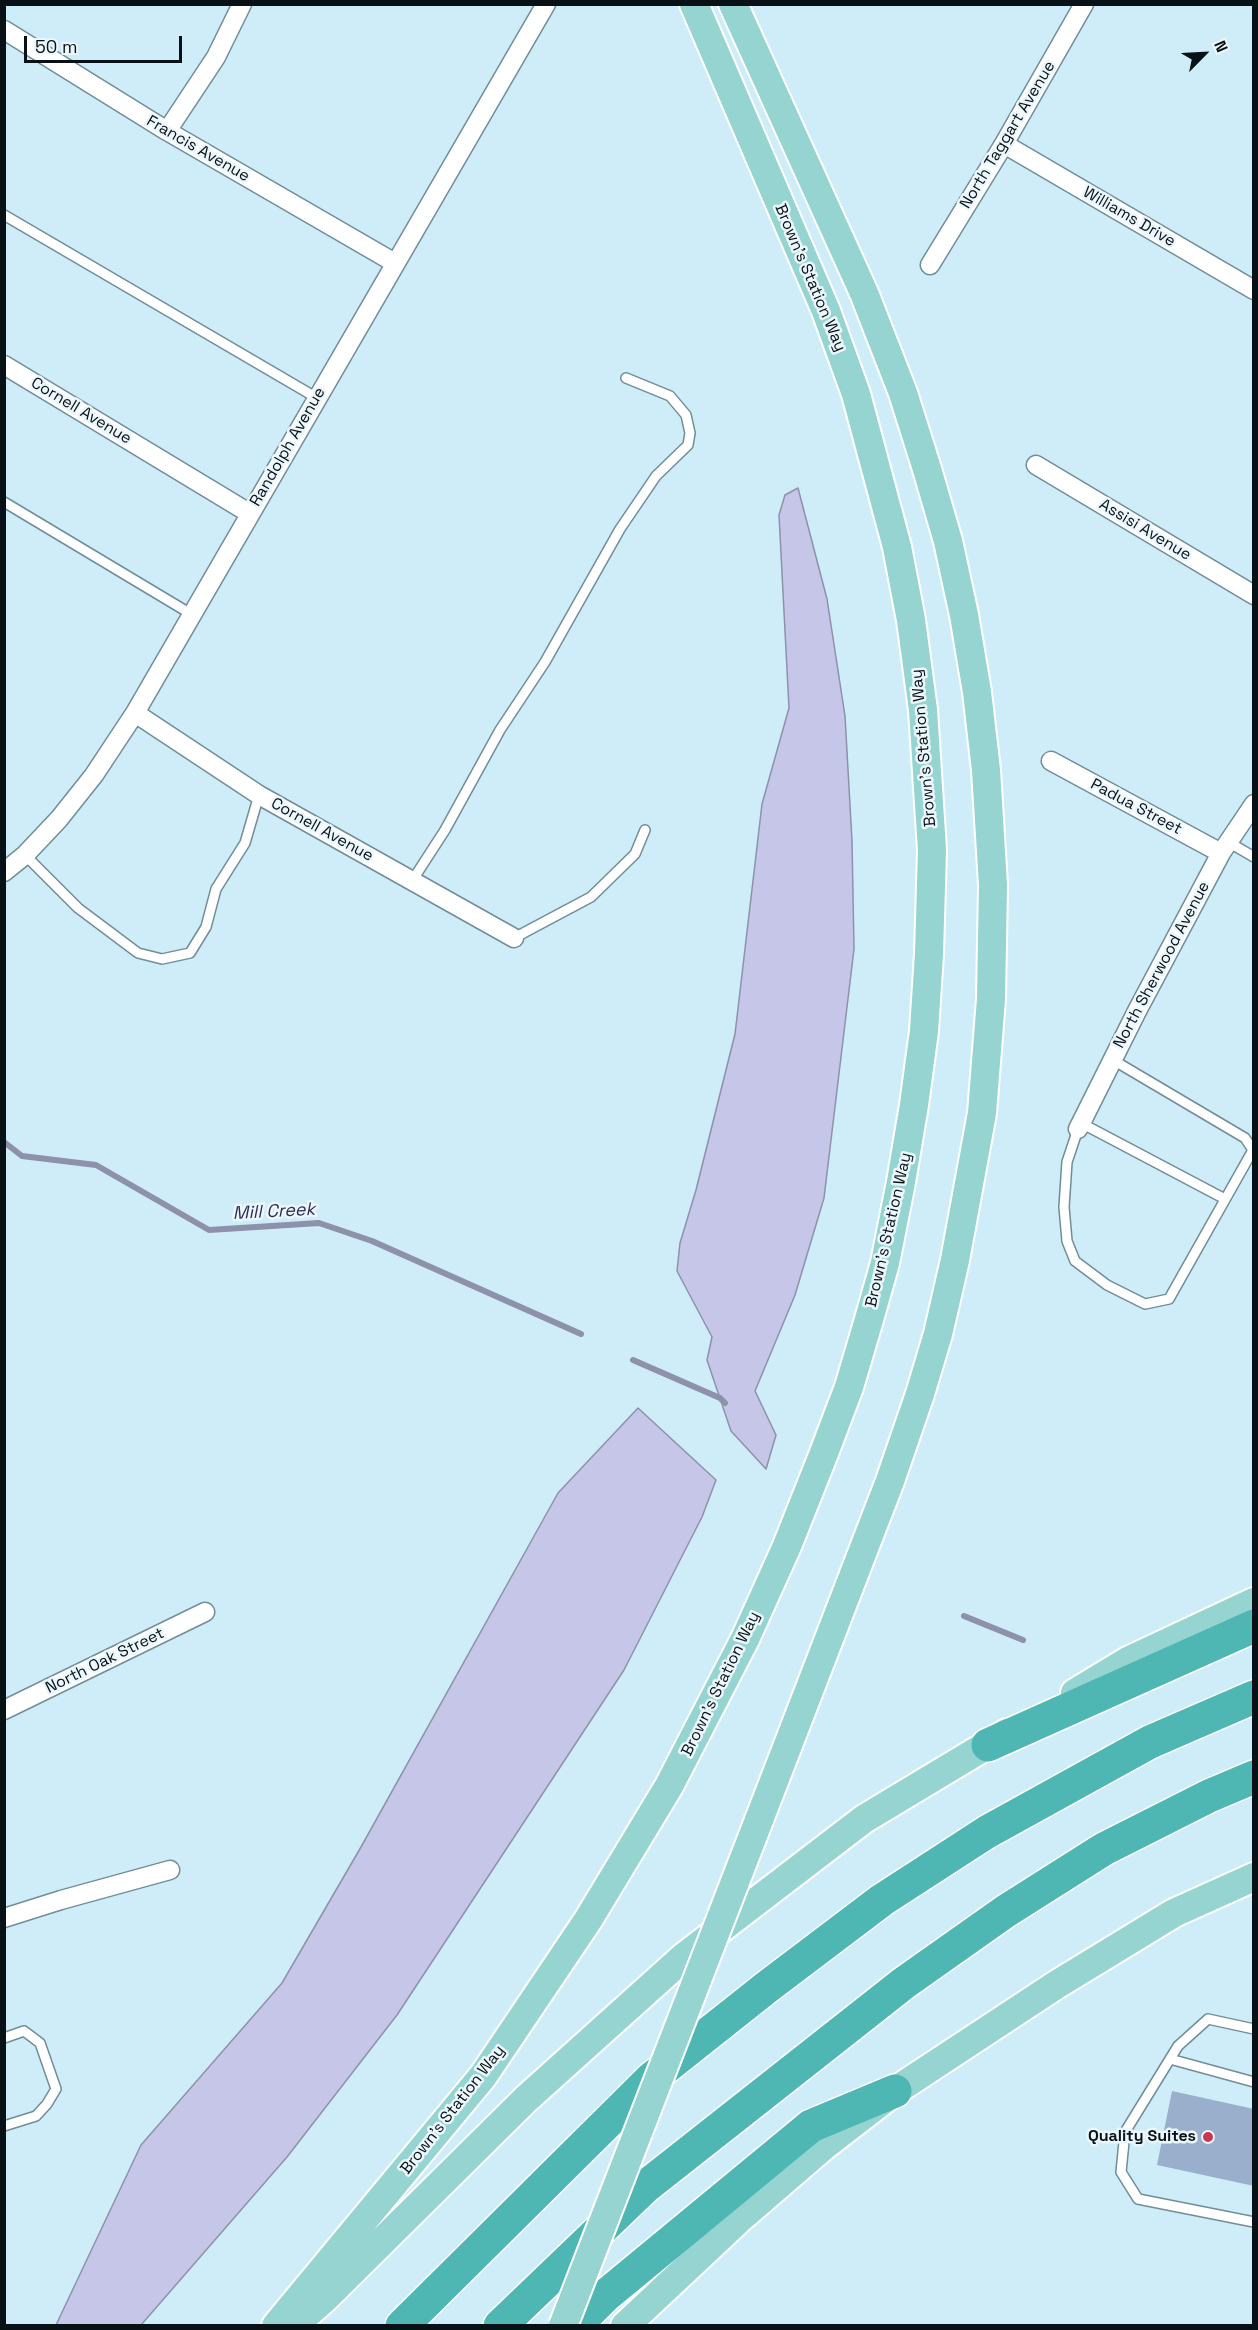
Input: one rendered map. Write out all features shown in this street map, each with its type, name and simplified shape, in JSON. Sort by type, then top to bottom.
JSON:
[{"type":"highway","points":[[988,1745],[1254,1626]]},
{"type":"highway","points":[[402,2325],[651,2079],[882,1900],[987,1832],[1150,1742],[1254,1697]]},
{"type":"highway","points":[[500,2325],[645,2187],[904,1983],[1006,1911],[1104,1849],[1209,1796],[1254,1777]]},
{"type":"highway","points":[[575,2325],[605,2296],[811,2126],[895,2091]]},
{"type":"main road","name":"Brown's Station Way","points":[[276,2325],[483,2076],[588,1920],[669,1786],[745,1639],[787,1546],[824,1453],[849,1387],[868,1323],[885,1263],[901,1182],[924,1031],[932,850],[923,710],[911,620],[897,547],[877,465],[852,384],[826,311],[694,4]]},
{"type":"main road","points":[[563,2325],[890,1481],[920,1394],[938,1334],[955,1260],[982,1113],[991,999],[993,885],[986,770],[977,692],[964,615],[948,542],[903,393],[864,293],[733,4]]},
{"type":"main road","points":[[293,2325],[324,2299],[526,2099],[685,1956],[864,1819],[1128,1661],[1254,1602]]},
{"type":"main road","points":[[625,2325],[738,2220],[825,2145],[895,2091],[1056,1985],[1174,1913],[1254,1876]]},
{"type":"street","points":[[167,131],[216,57],[242,4]]},
{"type":"street","name":"Randolph Avenue","points":[[4,872],[26,855],[59,819],[94,775],[135,713],[546,4]]},
{"type":"street","name":"North Taggart Avenue","points":[[930,265],[1004,144],[1084,4]]},
{"type":"street","name":"Francis Avenue","points":[[4,30],[167,131],[394,263]]},
{"type":"street","name":"Williams Drive","points":[[1004,144],[1252,285]]},
{"type":"street","name":"Cornell Avenue","points":[[4,365],[249,513]]},
{"type":"street","name":"Assisi Avenue","points":[[1036,465],[1254,595]]},
{"type":"street","name":"Cornell Avenue","points":[[135,713],[260,795],[514,938]]},
{"type":"street","name":"Padua Street","points":[[1051,761],[1225,848]]},
{"type":"street","name":"North Sherwood Avenue","points":[[1079,1126],[1225,848],[1254,804]]},
{"type":"street","name":"North Oak Street","points":[[4,1710],[205,1612]]},
{"type":"street","points":[[4,1918],[170,1870]]},
{"type":"lane","points":[[4,215],[316,398]]},
{"type":"lane","points":[[412,881],[445,830],[500,730],[545,662],[620,529],[656,476],[688,445],[690,433],[686,415],[670,396],[626,378]]},
{"type":"lane","points":[[4,502],[191,614]]},
{"type":"lane","points":[[26,855],[78,908],[138,953],[162,959],[190,953],[206,927],[216,889],[245,843],[260,795]]},
{"type":"lane","points":[[514,938],[591,897],[635,855],[645,830]]},
{"type":"lane","points":[[1225,848],[1254,857]]},
{"type":"lane","points":[[1113,1060],[1245,1138],[1253,1150],[1169,1299],[1145,1304],[1107,1286],[1075,1261],[1067,1241],[1064,1207],[1067,1162],[1079,1126],[1225,1199]]},
{"type":"lane","points":[[1254,2029],[1208,2019],[1178,2046],[1125,2132],[1121,2172],[1138,2199],[1254,2222]]},
{"type":"lane","points":[[4,2038],[24,2031],[40,2043],[56,2089],[36,2116],[4,2126]]},
{"type":"lane","points":[[1170,2059],[1254,2082]]},
{"type":"water","points":[[798,488],[827,599],[845,716],[852,841],[854,949],[824,1198],[795,1295],[755,1391],[776,1435],[766,1469],[731,1431],[707,1360],[712,1337],[677,1271],[680,1243],[696,1190],[735,1034],[762,804],[789,708],[779,515],[785,495]]},
{"type":"water","points":[[638,1408],[716,1480],[702,1517],[624,1670],[397,2015],[287,2157],[141,2325],[56,2325],[141,2145],[282,1983],[361,1847],[558,1493]]},
{"type":"building","name":"Quality Suites","points":[[1172,2091],[1254,2109],[1254,2186],[1157,2165]]},
{"type":"waterway","name":"Mill Creek","points":[[4,1142],[22,1156],[96,1165],[209,1230],[319,1223],[372,1241],[581,1334]]},
{"type":"waterway","name":"Mill Creek","points":[[633,1360],[720,1398],[725,1403]]},
{"type":"waterway","name":"Mill Creek","points":[[964,1616],[1023,1640]]},
{"type":"place","name":"Quality Suites","points":[[1208,2137]]}]
